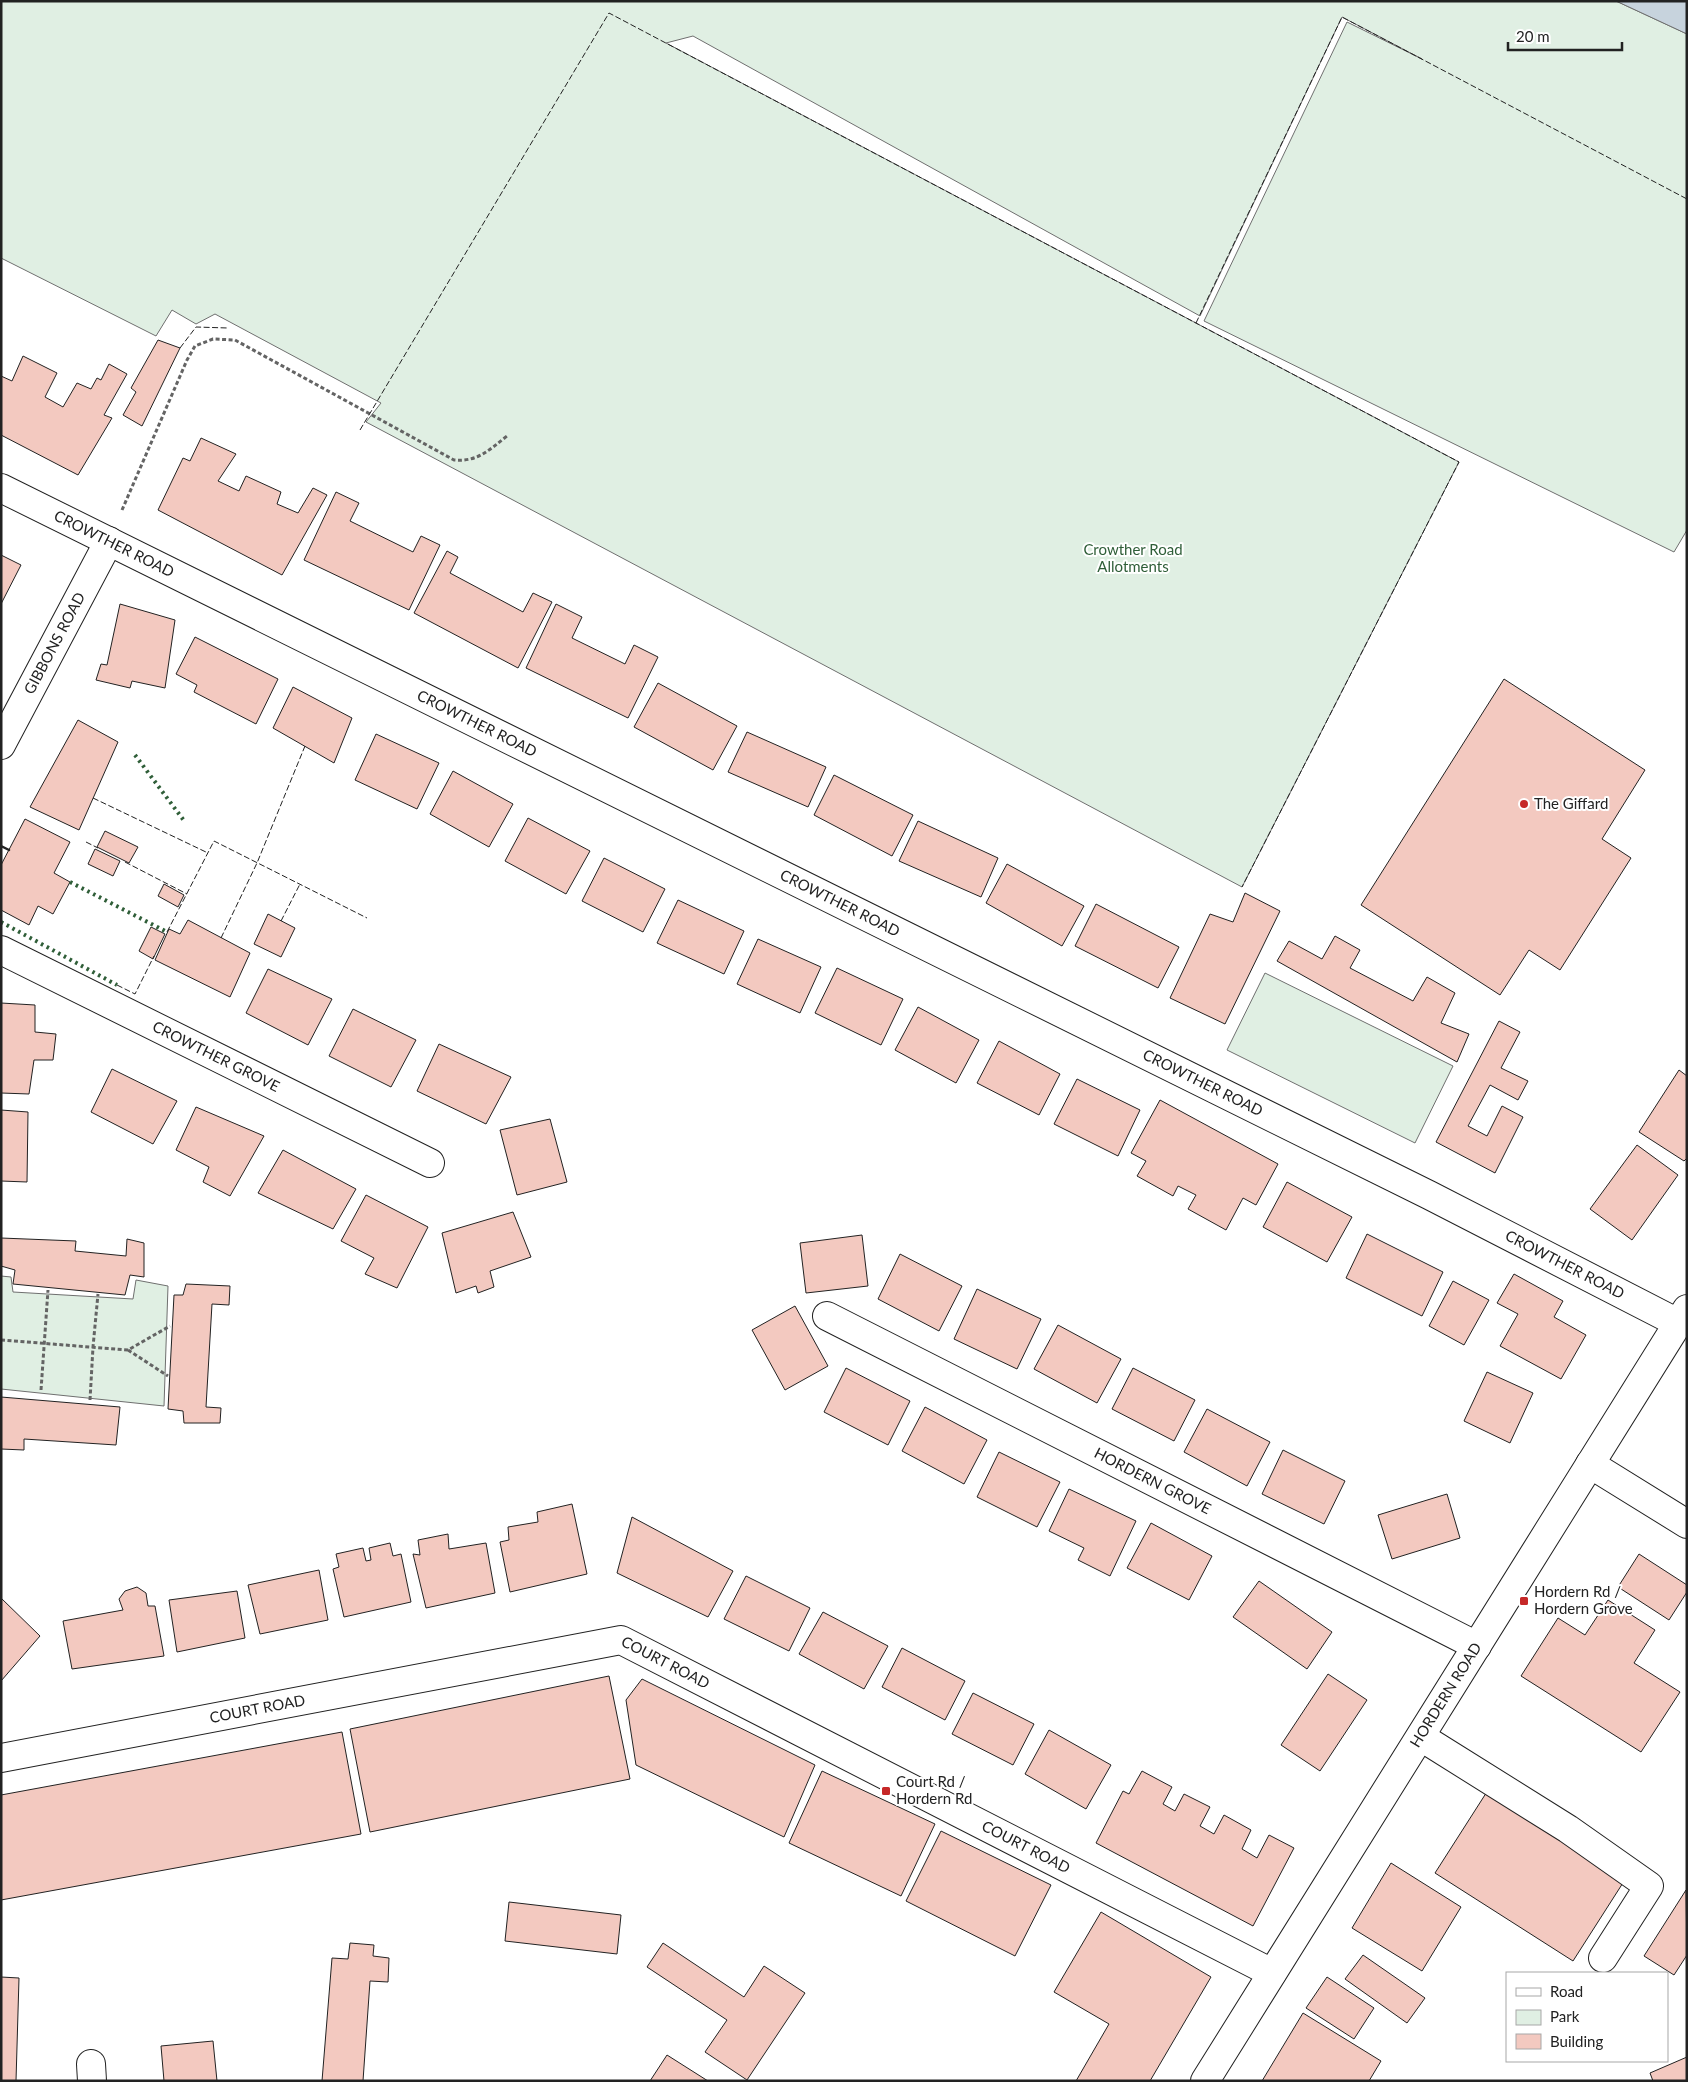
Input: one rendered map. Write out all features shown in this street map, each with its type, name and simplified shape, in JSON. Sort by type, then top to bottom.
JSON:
[{"type":"street","name":"CROWTHER ROAD","points":[[1,488],[1429,1195],[1683,1316]]},
{"type":"street","name":"GIBBONS ROAD","points":[[1,745],[109,541]]},
{"type":"street","name":"CROWTHER GROVE","points":[[1,950],[430,1163]]},
{"type":"street","name":"HORDERN GROVE","points":[[827,1316],[1477,1646]]},
{"type":"street","name":"HORDERN ROAD","points":[[1205,2081],[1683,1316]]},
{"type":"street","points":[[1590,1464],[1687,1524]]},
{"type":"street","name":"COURT ROAD","points":[[1,1758],[621,1640],[1272,1974]]},
{"type":"street","points":[[1420,1737],[1568,1829],[1649,1886],[1603,1958]]},
{"type":"path","points":[[109,541],[195,346],[213,339],[235,340],[454,460],[469,462],[484,454],[507,436]]},
{"type":"path","points":[[41,1390],[48,1290]]},
{"type":"path","points":[[90,1400],[98,1294]]},
{"type":"path","points":[[128,1350],[170,1326]]},
{"type":"path","points":[[1,1340],[128,1350],[168,1376]]},
{"type":"green space","name":"Crowther Road Allotments","points":[[1,1],[1616,1],[1687,34],[1687,530],[1674,552],[1204,321],[1347,22],[1422,59],[1342,17],[1200,316],[693,36],[666,43],[1459,462],[1242,887],[366,422],[381,403],[215,314],[196,324],[172,310],[156,336],[1,258]]},
{"type":"green space","points":[[1265,973],[1453,1066],[1415,1143],[1227,1050]]},
{"type":"green space","points":[[1,1276],[11,1277],[13,1292],[133,1299],[136,1280],[168,1286],[164,1406],[1,1389]]},
{"type":"shaded area","points":[[1616,1],[1687,1],[1687,34]]},
{"type":"building","points":[[158,340],[180,348],[142,426],[123,415],[136,392],[131,388]]},
{"type":"building","points":[[23,356],[57,373],[45,397],[63,407],[77,383],[91,389],[97,378],[101,380],[109,364],[127,374],[104,415],[112,418],[78,475],[1,435],[1,376],[12,381]]},
{"type":"building","points":[[201,438],[236,454],[218,481],[239,491],[246,476],[281,492],[277,504],[298,513],[313,488],[327,495],[282,575],[158,510],[183,458],[190,461]]},
{"type":"building","points":[[336,492],[359,503],[350,521],[413,552],[421,536],[440,545],[409,610],[304,560]]},
{"type":"building","points":[[447,551],[458,557],[450,573],[523,612],[533,593],[552,602],[518,668],[414,613]]},
{"type":"building","points":[[1,555],[21,565],[1,604]]},
{"type":"building","points":[[120,604],[175,620],[165,688],[132,681],[130,688],[96,680],[101,664],[107,665]]},
{"type":"building","points":[[556,604],[582,617],[572,638],[625,664],[634,645],[658,657],[628,718],[526,668]]},
{"type":"building","points":[[195,637],[278,679],[256,724],[194,692],[197,685],[176,674]]},
{"type":"building","name":"The Giffard","points":[[1504,679],[1645,770],[1602,839],[1631,858],[1560,970],[1529,950],[1500,995],[1361,905]]},
{"type":"building","points":[[658,683],[737,726],[713,770],[634,727]]},
{"type":"building","points":[[293,687],[352,718],[334,763],[273,728]]},
{"type":"building","points":[[78,720],[118,742],[79,830],[30,807]]},
{"type":"building","points":[[747,732],[826,767],[808,807],[728,772]]},
{"type":"building","points":[[376,734],[439,763],[417,809],[355,780]]},
{"type":"building","points":[[453,771],[513,804],[489,847],[430,814]]},
{"type":"building","points":[[834,775],[913,815],[892,856],[814,815]]},
{"type":"building","points":[[528,818],[590,851],[566,894],[505,861]]},
{"type":"building","points":[[25,819],[70,842],[54,873],[70,882],[53,914],[38,906],[29,925],[1,910],[1,865]]},
{"type":"building","points":[[918,821],[998,858],[981,897],[899,861]]},
{"type":"building","points":[[105,831],[138,847],[129,863],[97,847]]},
{"type":"building","points":[[95,849],[120,861],[113,876],[88,864]]},
{"type":"building","points":[[604,858],[665,889],[643,932],[582,901]]},
{"type":"building","points":[[1007,864],[1084,906],[1062,946],[986,903]]},
{"type":"building","points":[[164,884],[184,895],[178,907],[158,896]]},
{"type":"building","points":[[1245,893],[1280,911],[1225,1024],[1170,998],[1210,914],[1233,922]]},
{"type":"building","points":[[678,900],[744,931],[724,974],[657,943]]},
{"type":"building","points":[[1096,904],[1179,947],[1158,988],[1075,946]]},
{"type":"building","points":[[268,914],[295,928],[281,957],[254,944]]},
{"type":"building","points":[[188,920],[250,953],[230,997],[155,960],[169,929],[180,934]]},
{"type":"building","points":[[151,927],[165,934],[153,959],[139,951]]},
{"type":"building","points":[[1335,936],[1360,950],[1350,968],[1413,1001],[1427,977],[1455,993],[1441,1023],[1469,1034],[1457,1062],[1277,961],[1289,941],[1322,959]]},
{"type":"building","points":[[758,939],[821,967],[800,1013],[737,984]]},
{"type":"building","points":[[837,968],[903,999],[881,1045],[815,1013]]},
{"type":"building","points":[[268,969],[332,999],[308,1045],[246,1013]]},
{"type":"building","points":[[1,1003],[35,1005],[35,1032],[56,1034],[53,1060],[34,1060],[29,1094],[1,1093]]},
{"type":"building","points":[[918,1007],[979,1040],[956,1083],[895,1050]]},
{"type":"building","points":[[353,1009],[416,1040],[391,1087],[329,1056]]},
{"type":"building","points":[[1499,1021],[1520,1032],[1501,1068],[1528,1081],[1518,1100],[1490,1085],[1468,1126],[1487,1136],[1502,1106],[1523,1117],[1495,1173],[1436,1142]]},
{"type":"building","points":[[999,1041],[1060,1074],[1039,1115],[977,1083]]},
{"type":"building","points":[[439,1044],[511,1077],[486,1124],[417,1091]]},
{"type":"building","points":[[112,1069],[177,1101],[153,1144],[91,1112]]},
{"type":"building","points":[[1679,1070],[1687,1076],[1687,1158],[1684,1161],[1639,1132]]},
{"type":"building","points":[[1077,1079],[1140,1110],[1118,1156],[1054,1124]]},
{"type":"building","points":[[1160,1100],[1278,1164],[1256,1205],[1243,1198],[1226,1230],[1188,1209],[1196,1195],[1178,1186],[1173,1196],[1137,1176],[1146,1161],[1131,1153]]},
{"type":"building","points":[[196,1107],[264,1136],[230,1196],[203,1182],[209,1167],[176,1150]]},
{"type":"building","points":[[1,1110],[28,1112],[27,1182],[1,1181]]},
{"type":"building","points":[[550,1119],[567,1182],[517,1195],[500,1130]]},
{"type":"building","points":[[1637,1145],[1678,1175],[1632,1240],[1590,1209]]},
{"type":"building","points":[[283,1150],[356,1189],[333,1229],[258,1193]]},
{"type":"building","points":[[1287,1182],[1352,1217],[1327,1262],[1263,1227]]},
{"type":"building","points":[[366,1195],[428,1227],[397,1288],[365,1274],[374,1258],[341,1241]]},
{"type":"building","points":[[513,1212],[531,1257],[490,1271],[494,1287],[478,1293],[476,1286],[456,1293],[442,1233]]},
{"type":"building","points":[[1367,1234],[1443,1272],[1422,1316],[1346,1278]]},
{"type":"building","points":[[862,1235],[868,1286],[806,1293],[800,1243]]},
{"type":"building","points":[[1,1238],[76,1241],[75,1251],[126,1256],[127,1239],[144,1243],[144,1277],[130,1275],[125,1295],[13,1284],[15,1270],[1,1266]]},
{"type":"building","points":[[900,1254],[962,1286],[939,1331],[878,1299]]},
{"type":"building","points":[[1514,1274],[1563,1301],[1554,1317],[1586,1335],[1561,1379],[1500,1346],[1518,1314],[1497,1303]]},
{"type":"building","points":[[1453,1281],[1489,1300],[1464,1345],[1429,1326]]},
{"type":"building","points":[[186,1284],[230,1286],[229,1305],[212,1304],[206,1407],[221,1408],[220,1423],[184,1423],[183,1411],[168,1409],[174,1295],[183,1295]]},
{"type":"building","points":[[977,1289],[1041,1319],[1017,1369],[954,1339]]},
{"type":"building","points":[[795,1306],[828,1366],[785,1390],[752,1330]]},
{"type":"building","points":[[1058,1325],[1121,1359],[1097,1403],[1034,1369]]},
{"type":"building","points":[[846,1368],[910,1401],[888,1445],[824,1412]]},
{"type":"building","points":[[1133,1368],[1195,1400],[1174,1441],[1112,1409]]},
{"type":"building","points":[[1487,1372],[1533,1393],[1510,1443],[1464,1421]]},
{"type":"building","points":[[1,1397],[120,1407],[116,1445],[24,1439],[24,1450],[1,1449]]},
{"type":"building","points":[[925,1407],[987,1440],[964,1484],[902,1451]]},
{"type":"building","points":[[1207,1409],[1270,1442],[1247,1486],[1184,1452]]},
{"type":"building","points":[[1283,1450],[1345,1481],[1324,1524],[1262,1494]]},
{"type":"building","points":[[999,1452],[1060,1482],[1037,1527],[977,1497]]},
{"type":"building","points":[[1069,1489],[1136,1521],[1110,1576],[1078,1560],[1084,1548],[1049,1531]]},
{"type":"building","points":[[1447,1494],[1460,1538],[1392,1559],[1378,1515]]},
{"type":"building","points":[[572,1504],[587,1574],[510,1592],[500,1542],[509,1540],[508,1527],[538,1522],[537,1512]]},
{"type":"building","points":[[632,1517],[733,1571],[708,1617],[617,1573]]},
{"type":"building","points":[[1151,1523],[1212,1556],[1189,1600],[1127,1568]]},
{"type":"building","points":[[448,1534],[449,1549],[486,1543],[495,1593],[426,1608],[413,1554],[420,1555],[418,1540]]},
{"type":"building","points":[[390,1543],[393,1556],[401,1554],[411,1602],[344,1617],[333,1569],[339,1567],[336,1554],[363,1548],[366,1561],[371,1560],[369,1548]]},
{"type":"building","points":[[1639,1554],[1687,1585],[1687,1592],[1669,1620],[1618,1587]]},
{"type":"building","points":[[319,1570],[328,1620],[260,1634],[248,1585]]},
{"type":"building","points":[[746,1576],[810,1608],[789,1651],[724,1619]]},
{"type":"building","points":[[1259,1581],[1332,1632],[1307,1669],[1233,1617]]},
{"type":"building","points":[[137,1587],[146,1593],[148,1606],[155,1606],[164,1656],[72,1669],[63,1621],[123,1610],[119,1599],[125,1591]]},
{"type":"building","points":[[237,1591],[245,1638],[177,1652],[169,1600]]},
{"type":"building","points":[[1,1598],[40,1636],[1,1681]]},
{"type":"building","points":[[1608,1600],[1655,1630],[1634,1663],[1680,1692],[1641,1752],[1521,1676],[1558,1618],[1585,1635]]},
{"type":"building","points":[[823,1612],[888,1646],[864,1689],[799,1654]]},
{"type":"building","points":[[902,1648],[965,1681],[945,1720],[882,1687]]},
{"type":"building","points":[[1328,1674],[1367,1700],[1320,1771],[1281,1745]]},
{"type":"building","points":[[609,1676],[630,1779],[370,1832],[350,1729]]},
{"type":"building","points":[[642,1679],[815,1765],[784,1837],[636,1765],[626,1700]]},
{"type":"building","points":[[973,1693],[1034,1724],[1013,1765],[952,1734]]},
{"type":"building","points":[[1049,1730],[1111,1765],[1086,1809],[1025,1774]]},
{"type":"building","points":[[342,1732],[361,1834],[1,1900],[1,1795]]},
{"type":"building","points":[[822,1771],[935,1824],[901,1896],[789,1843]]},
{"type":"building","points":[[1142,1771],[1172,1787],[1163,1804],[1175,1811],[1184,1794],[1210,1807],[1200,1826],[1214,1834],[1224,1815],[1251,1830],[1242,1849],[1257,1858],[1269,1835],[1294,1848],[1253,1926],[1096,1843],[1123,1791],[1129,1794]]},
{"type":"building","points":[[1490,1787],[1628,1875],[1573,1961],[1435,1873]]},
{"type":"building","points":[[941,1831],[1051,1885],[1015,1956],[906,1901]]},
{"type":"building","points":[[1391,1863],[1461,1907],[1422,1971],[1352,1928]]},
{"type":"building","points":[[1686,1890],[1687,1955],[1674,1975],[1644,1956]]},
{"type":"building","points":[[509,1902],[621,1915],[617,1954],[505,1941]]},
{"type":"building","points":[[1101,1912],[1211,1977],[1150,2081],[1076,2081],[1109,2024],[1054,1992]]},
{"type":"building","points":[[350,1943],[374,1945],[373,1956],[389,1958],[388,1982],[370,1981],[363,2081],[322,2081],[332,1958],[348,1959]]},
{"type":"building","points":[[663,1943],[744,1997],[764,1966],[805,1993],[747,2080],[705,2052],[727,2020],[647,1967]]},
{"type":"building","points":[[1363,1955],[1425,1998],[1407,2023],[1345,1979]]},
{"type":"building","points":[[1,1977],[19,1978],[16,2081],[1,2081]]},
{"type":"building","points":[[1327,1977],[1374,2008],[1354,2039],[1306,2008]]},
{"type":"building","points":[[1303,2013],[1381,2061],[1369,2081],[1262,2081]]},
{"type":"building","points":[[213,2041],[217,2081],[164,2081],[161,2046]]},
{"type":"building","points":[[667,2055],[708,2081],[650,2081]]},
{"type":"building","points":[[1687,2057],[1687,2081],[1653,2081],[1650,2073]]},
{"type":"hedge","points":[[135,755],[185,822]]},
{"type":"hedge","points":[[70,882],[167,932]]},
{"type":"hedge","points":[[1,922],[117,985]]},
{"type":"fence","points":[[360,430],[609,13],[1459,462],[1242,887]]},
{"type":"fence","points":[[1196,323],[1342,17],[1687,199]]},
{"type":"fence","points":[[180,348],[196,327],[228,328]]},
{"type":"fence","points":[[221,938],[257,863],[305,746]]},
{"type":"fence","points":[[93,798],[208,853]]},
{"type":"fence","points":[[167,932],[214,841],[367,918]]},
{"type":"fence","points":[[86,842],[98,848]]},
{"type":"fence","points":[[125,862],[187,894]]},
{"type":"fence","points":[[281,921],[300,884]]},
{"type":"fence","points":[[117,985],[135,994],[154,956]]},
{"type":"wall","points":[[1,846],[9,850]]},
{"type":"place","name":"The Giffard","points":[[1524,804]]},
{"type":"place","name":"Hordern Rd / Hordern Grove","points":[[1524,1601]]},
{"type":"place","name":"Court Rd / Hordern Rd","points":[[886,1791]]}]
